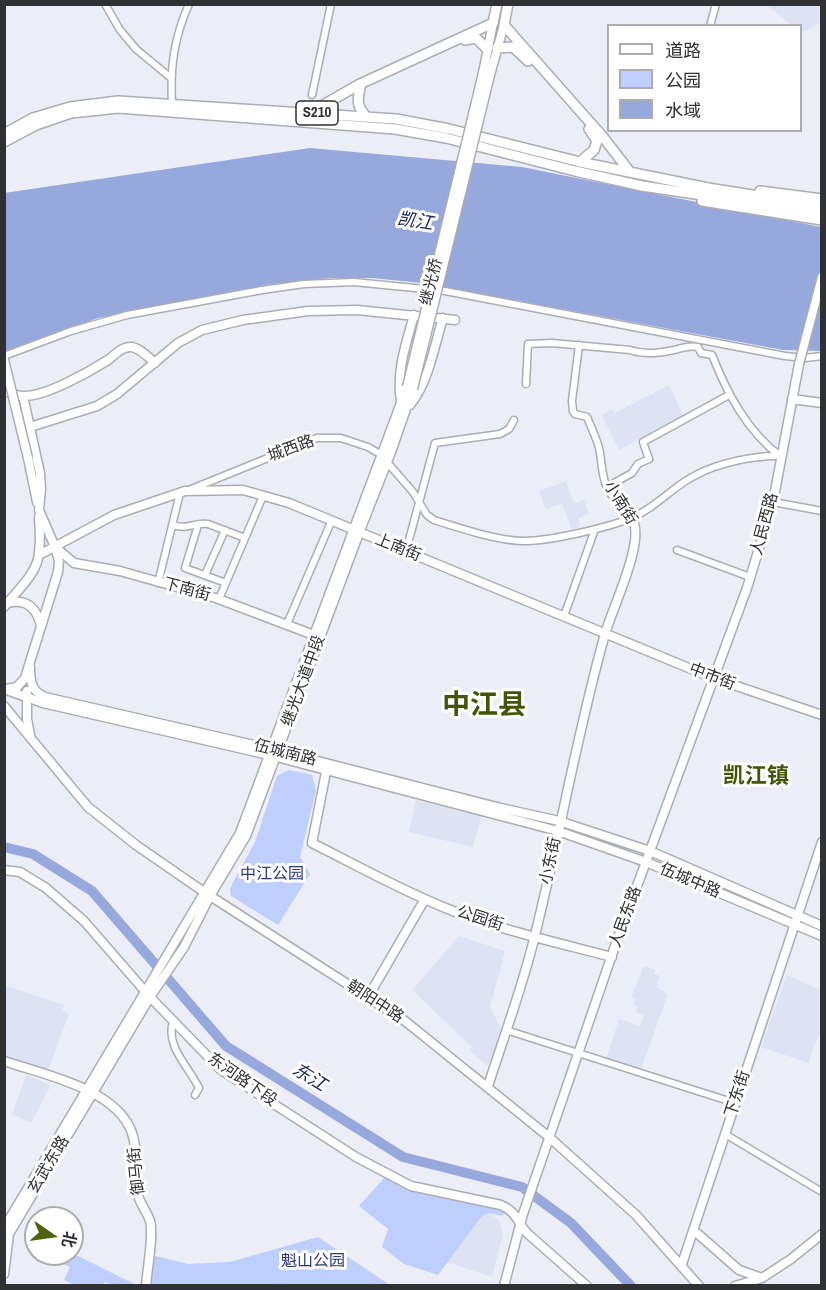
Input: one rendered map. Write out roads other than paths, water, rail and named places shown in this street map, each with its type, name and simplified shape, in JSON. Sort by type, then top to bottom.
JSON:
[{"type":"main road","points":[[313,117],[360,84],[493,23],[497,4]]},
{"type":"main road","points":[[508,4],[504,25],[603,137],[630,172]]},
{"type":"main road","points":[[313,117],[360,88],[470,38],[476,38],[492,49],[513,47],[520,52],[595,135],[597,141],[594,150],[580,162]]},
{"type":"main road","points":[[360,88],[357,102],[367,117]]},
{"type":"main road","name":"S210","points":[[4,134],[33,118],[70,106],[118,101],[313,117],[446,138],[642,186],[681,198],[819,220]]},
{"type":"main road","name":"S210","points":[[4,142],[36,125],[71,113],[118,108],[396,119],[449,129],[580,162],[708,188],[822,206]]},
{"type":"main road","points":[[644,175],[822,199]]},
{"type":"street","points":[[105,4],[120,30],[136,49],[171,78]]},
{"type":"street","points":[[172,104],[171,78],[178,29],[189,4]]},
{"type":"street","points":[[312,95],[331,4]]},
{"type":"street","points":[[711,24],[716,4]]},
{"type":"street","points":[[492,49],[493,23]]},
{"type":"street","points":[[492,49],[504,25]]},
{"type":"street","name":"继光桥","points":[[405,406],[492,49]]},
{"type":"street","name":"人民西路","points":[[713,678],[750,577],[772,502],[799,364],[822,277]]},
{"type":"street","points":[[5,689],[21,684],[30,667],[58,572],[59,561],[39,510],[4,358],[71,331],[127,315],[262,290],[304,284],[354,282],[445,291],[785,356],[805,358],[822,356]]},
{"type":"street","points":[[30,427],[97,406],[117,394],[178,343],[202,330],[243,320],[308,310],[357,310],[456,320]]},
{"type":"street","points":[[414,315],[398,384],[405,406],[418,395],[443,318]]},
{"type":"street","points":[[526,384],[528,344],[579,345],[641,353],[677,350],[690,345],[698,347],[700,353],[712,355],[729,395],[759,440],[780,456]]},
{"type":"street","name":"小南街","points":[[579,345],[573,411],[575,414],[583,414],[587,417],[599,450],[600,466],[607,487],[613,498],[625,508],[635,522],[637,536],[633,554],[605,633]]},
{"type":"street","points":[[4,392],[23,396],[43,392],[70,381],[122,349],[131,347],[139,350],[155,363]]},
{"type":"street","points":[[607,487],[632,472],[638,464],[650,459],[643,442],[729,395]]},
{"type":"street","points":[[6,605],[34,572],[41,554],[40,473],[23,396]]},
{"type":"street","points":[[792,399],[822,403]]},
{"type":"street","name":"继光大道中段","points":[[148,994],[180,944],[240,833],[273,753],[405,406]]},
{"type":"street","points":[[406,551],[435,444],[500,434],[509,429],[514,420]]},
{"type":"street","name":"城西路","points":[[41,554],[114,515],[183,492],[316,438],[341,438],[368,447],[384,460],[413,492],[427,515],[435,520],[508,539],[531,540],[631,519],[659,503],[696,475],[760,455],[780,456]]},
{"type":"street","name":"上南街","points":[[183,492],[243,490],[289,503],[605,633]]},
{"type":"street","points":[[158,583],[172,525],[183,492]]},
{"type":"street","points":[[219,599],[263,496]]},
{"type":"street","points":[[772,502],[822,511]]},
{"type":"street","points":[[287,624],[331,522]]},
{"type":"street","points":[[172,525],[185,529],[208,524],[245,538]]},
{"type":"street","points":[[198,525],[185,568],[226,583]]},
{"type":"street","points":[[564,616],[595,528]]},
{"type":"street","points":[[205,575],[225,530]]},
{"type":"street","name":"下南街","points":[[55,547],[74,563],[120,571],[219,599],[317,637]]},
{"type":"street","points":[[677,550],[750,577]]},
{"type":"street","points":[[6,605],[19,601],[29,605],[37,614],[42,628]]},
{"type":"street","name":"中市街","points":[[605,633],[713,678],[822,715]]},
{"type":"street","name":"小东街","points":[[488,1086],[535,937],[605,633]]},
{"type":"street","points":[[30,667],[27,725],[33,742]]},
{"type":"street","name":"伍城南路","points":[[30,667],[30,683],[34,690],[45,697],[327,767],[558,831]]},
{"type":"street","name":"人民东路","points":[[504,1286],[523,1214],[549,1137],[713,678]]},
{"type":"street","name":"伍城南路","points":[[5,689],[43,704],[273,753]]},
{"type":"street","name":"朝阳中路","points":[[4,706],[88,807],[136,845],[207,894],[405,1021],[488,1086],[636,1215],[682,1264],[699,1286]]},
{"type":"street","name":"伍城南路","points":[[327,767],[560,821]]},
{"type":"street","name":"公园街","points":[[327,767],[312,843],[425,900],[455,912],[535,937],[612,957]]},
{"type":"street","name":"伍城中路","points":[[560,821],[650,851],[822,926]]},
{"type":"street","name":"伍城中路","points":[[558,831],[646,862],[822,936]]},
{"type":"street","name":"下东街","points":[[682,1264],[822,842]]},
{"type":"street","name":"东河路下段","points":[[4,870],[20,872],[46,888],[84,921],[173,1022],[221,1070],[356,1157],[411,1186],[501,1205],[510,1209],[517,1215],[520,1226],[587,1286]]},
{"type":"street","points":[[368,997],[425,900]]},
{"type":"street","name":"玄武东路","points":[[4,1274],[6,1231],[148,994]]},
{"type":"street","points":[[173,1022],[170,1030],[173,1044],[199,1088],[195,1095]]},
{"type":"street","points":[[506,1030],[735,1103]]},
{"type":"street","name":"御马街","points":[[4,1061],[90,1091],[121,1113],[132,1133],[136,1152],[137,1192],[151,1225],[146,1286]]},
{"type":"street","points":[[725,1134],[822,1192]]},
{"type":"street","points":[[693,1232],[739,1270],[762,1278]]},
{"type":"street","points":[[735,1286],[762,1278],[791,1259],[822,1234]]},
{"type":"water","name":"凯江","points":[[310,148],[522,167],[821,227],[821,351],[783,350],[422,283],[372,278],[331,278],[272,284],[98,318],[5,351],[4,193]]},
{"type":"waterway","name":"东江","points":[[4,847],[33,854],[92,891],[226,1046],[403,1157],[522,1187],[571,1223],[631,1286]]},
{"type":"district","name":"中江县","points":[[484,706]]},
{"type":"district","name":"凯江镇","points":[[756,777]]},
{"type":"park label","name":"中江公园","points":[[272,875]]},
{"type":"park label","name":"魁山公园","points":[[313,1262]]}]
